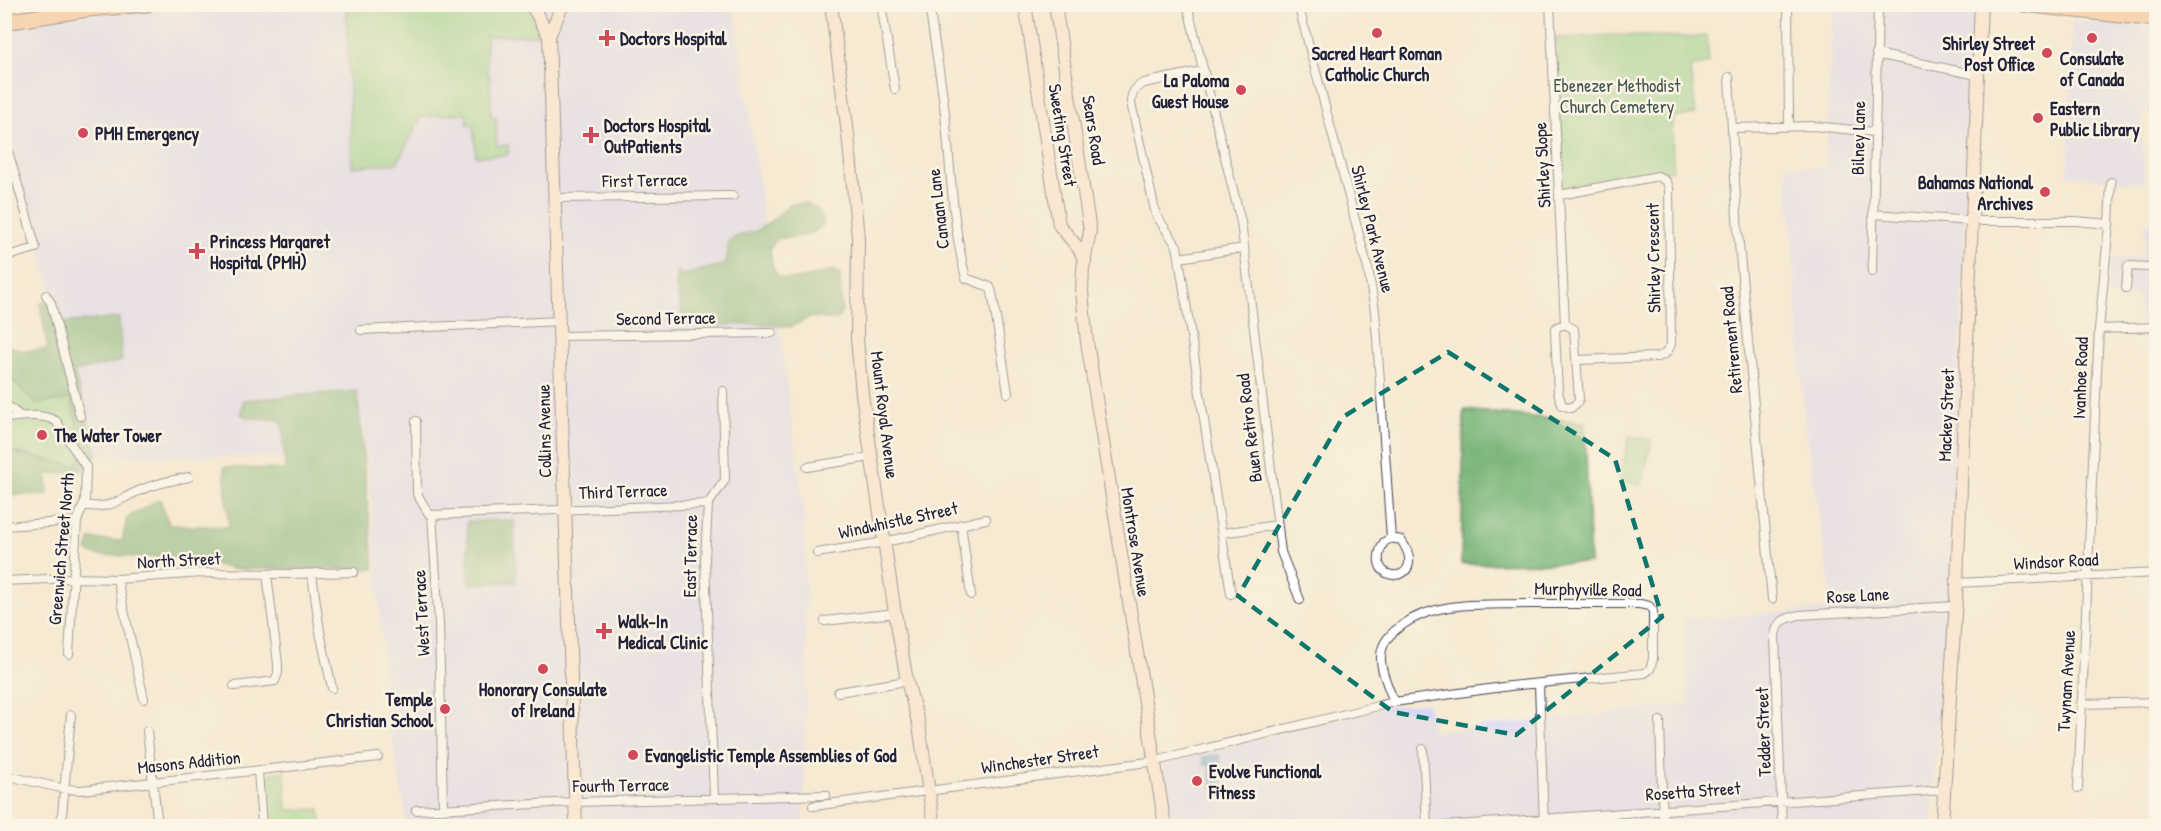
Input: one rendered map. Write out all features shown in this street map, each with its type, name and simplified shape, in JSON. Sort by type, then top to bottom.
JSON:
[{"type":"highway","points":[[4,22],[88,7],[147,4]]},
{"type":"highway","points":[[2023,4],[2156,14]]},
{"type":"street","name":"Collins Avenue","points":[[531,4],[549,36]]},
{"type":"street","name":"Collins Avenue","points":[[563,4],[549,36],[576,826]]},
{"type":"street","name":"Mount Royal Avenue","points":[[831,4],[848,134],[858,238],[857,339],[871,457],[895,613],[907,681],[919,725],[934,826]]},
{"type":"street","points":[[881,4],[895,89]]},
{"type":"street","name":"Canaan Lane","points":[[929,4],[945,111],[955,228],[960,257],[966,278],[990,287],[992,292],[1008,393]]},
{"type":"street","name":"Sweeting Street","points":[[1025,4],[1059,225],[1079,249],[1085,262]]},
{"type":"street","name":"Sears Road","points":[[1055,4],[1090,231],[1085,262]]},
{"type":"street","name":"Buen Retiro Road","points":[[1187,4],[1241,222],[1281,552],[1300,600]]},
{"type":"street","name":"Shirley Park Avenue","points":[[1298,4],[1368,269],[1375,311],[1392,538]]},
{"type":"street","name":"Shirley Slope","points":[[1550,4],[1565,324]]},
{"type":"street","points":[[1788,4],[1789,126]]},
{"type":"street","name":"Bilney Lane","points":[[1872,272],[1878,4]]},
{"type":"street","name":"Mackey Street","points":[[1942,826],[1956,606],[1977,75],[1982,4]]},
{"type":"street","points":[[1876,54],[1977,75]]},
{"type":"street","points":[[1202,71],[1144,82],[1131,95],[1131,103],[1156,215],[1177,246],[1232,594]]},
{"type":"street","name":"Retirement Road","points":[[1729,77],[1738,232],[1772,599]]},
{"type":"street","points":[[1732,128],[1813,126],[1875,132]]},
{"type":"street","points":[[4,137],[36,248],[4,257]]},
{"type":"street","name":"Shirley Crescent","points":[[1560,195],[1658,176],[1667,182],[1669,188],[1671,333],[1669,349],[1662,356],[1657,357],[1577,360]]},
{"type":"street","name":"Ivanhoe Road","points":[[2088,576],[2099,329],[2111,182]]},
{"type":"street","name":"First Terrace","points":[[556,198],[734,196]]},
{"type":"street","points":[[1873,214],[1972,221],[2076,220],[2109,224]]},
{"type":"street","points":[[1179,258],[1244,248]]},
{"type":"street","name":"Montrose Avenue","points":[[1085,262],[1082,292],[1087,342],[1126,596],[1156,761],[1165,826]]},
{"type":"street","points":[[2126,288],[2128,266],[2148,267],[2157,263]]},
{"type":"street","points":[[49,299],[80,416]]},
{"type":"street","points":[[361,330],[560,321]]},
{"type":"street","name":"Shirley Slope","points":[[1565,324],[1574,329],[1579,399],[1575,406],[1568,408],[1560,401],[1555,336],[1557,327],[1565,324]]},
{"type":"street","points":[[2099,329],[2157,327]]},
{"type":"street","name":"Second Terrace","points":[[560,336],[772,333]]},
{"type":"street","name":"East Terrace","points":[[714,798],[705,559],[708,504],[725,480],[723,391]]},
{"type":"street","points":[[4,403],[20,416]]},
{"type":"street","name":"Greenwich Street North","points":[[4,419],[20,416],[50,418],[56,421],[86,467],[84,505],[77,521],[69,654]]},
{"type":"street","name":"West Terrace","points":[[416,421],[417,494],[429,514],[432,514],[439,624],[443,809]]},
{"type":"street","points":[[807,467],[871,457]]},
{"type":"street","points":[[84,505],[98,507],[115,504],[139,490],[189,477]]},
{"type":"street","name":"Third Terrace","points":[[432,514],[708,504]]},
{"type":"street","name":"Windwhistle Street","points":[[818,554],[885,542],[986,519]]},
{"type":"street","points":[[4,526],[77,521]]},
{"type":"street","points":[[961,524],[971,595]]},
{"type":"street","points":[[1222,533],[1277,525]]},
{"type":"street","name":"Shirley Park Avenue","points":[[1392,538],[1401,540],[1408,554],[1407,569],[1396,576],[1384,571],[1379,556],[1384,542],[1392,538]]},
{"type":"street","name":"North Street","points":[[4,581],[117,579],[202,573],[354,573]]},
{"type":"street","name":"Windsor Road","points":[[1957,583],[2157,573]]},
{"type":"street","points":[[234,686],[274,681],[277,678],[279,664],[267,574]]},
{"type":"street","points":[[312,574],[320,632],[332,688]]},
{"type":"street","name":"Twynam Avenue","points":[[2078,788],[2088,576]]},
{"type":"street","points":[[117,579],[144,699]]},
{"type":"street","name":"Murphyville Road","points":[[1156,761],[1394,702],[1645,673],[1650,669],[1653,659],[1653,611],[1645,604],[1488,604],[1444,608],[1424,614],[1410,620],[1384,643],[1381,664],[1394,702]]},
{"type":"street","name":"Rose Lane","points":[[1775,636],[1778,623],[1799,615],[1956,606]]},
{"type":"street","points":[[825,621],[895,613]]},
{"type":"street","name":"Tedder Street","points":[[1775,636],[1782,826]]},
{"type":"street","points":[[838,692],[907,681]]},
{"type":"street","points":[[1539,684],[1544,823]]},
{"type":"street","points":[[2081,704],[2157,702]]},
{"type":"street","points":[[61,826],[71,715]]},
{"type":"street","points":[[1660,721],[1663,826]]},
{"type":"street","points":[[147,731],[158,826]]},
{"type":"street","points":[[1423,749],[1427,826]]},
{"type":"street","name":"Masons Addition","points":[[4,775],[64,789],[81,790],[378,757]]},
{"type":"street","name":"Winchester Street","points":[[929,791],[1156,761]]},
{"type":"street","points":[[258,771],[262,826]]},
{"type":"street","name":"Rosetta Street","points":[[1444,826],[1544,823],[1662,810],[1944,790]]},
{"type":"street","points":[[813,806],[929,791]]},
{"type":"street","name":"Fourth Terrace","points":[[416,810],[575,802],[826,795]]},
{"type":"highlighted area","points":[[1448,352],[1615,459],[1662,617],[1516,735],[1393,712],[1238,596],[1343,417]]},
{"type":"shaded area","points":[[1962,4],[1974,7],[1949,603],[1932,826],[1172,826],[1162,763],[1386,707],[1427,703],[1433,732],[1690,704],[1684,619],[1834,609],[1805,427],[1787,166],[1825,167],[1833,5]]},
{"type":"shaded area","points":[[265,5],[734,5],[804,509],[807,690],[803,826],[406,826],[388,716],[363,395],[366,460],[97,454],[5,124],[4,27],[125,9]]},
{"type":"shaded area","points":[[2072,21],[2156,26],[2156,114],[2142,114],[2145,183],[2068,176]]},
{"type":"shaded area","points":[[2146,223],[2156,224],[2156,321],[2138,322],[2140,294],[2106,297],[2109,259],[2143,257]]},
{"type":"green space","points":[[346,5],[527,5],[543,35],[486,36],[491,117],[496,117],[497,146],[508,145],[508,155],[476,156],[473,125],[468,125],[466,113],[421,117],[397,163],[352,167]]},
{"type":"green space","name":"Ebenezer Methodist Church Cemetery","points":[[1615,35],[1707,36],[1709,63],[1690,67],[1696,114],[1672,118],[1673,170],[1563,192],[1556,38]]},
{"type":"green space","points":[[806,203],[818,210],[824,223],[809,234],[778,238],[770,248],[773,266],[778,276],[789,279],[805,278],[834,270],[840,275],[842,311],[839,318],[833,320],[810,317],[791,327],[761,324],[700,326],[684,323],[676,286],[676,271],[683,275],[726,264],[729,241],[756,231],[790,204]]},
{"type":"green space","points":[[54,300],[60,323],[119,318],[122,361],[74,372],[97,454],[81,471],[47,474],[48,494],[5,495],[5,451],[76,466],[84,453],[71,399],[36,404],[5,372],[4,344],[23,351],[48,349],[40,304]]},
{"type":"green space","points":[[4,372],[36,404],[71,398],[84,453],[76,466],[5,451]]},
{"type":"green space","points":[[357,391],[374,569],[231,569],[193,558],[103,556],[87,551],[91,539],[122,541],[127,518],[160,499],[169,525],[229,527],[224,467],[285,470],[282,420],[249,418],[241,414],[243,400]]},
{"type":"green space","points":[[1464,410],[1585,422],[1590,563],[1461,564]]},
{"type":"green space","points":[[1629,436],[1652,440],[1642,485],[1620,481]]},
{"type":"green space","points":[[514,520],[516,582],[469,584],[467,521]]},
{"type":"green space","points":[[285,772],[287,810],[320,809],[321,826],[267,826],[264,782],[271,773]]},
{"type":"water","points":[[1219,755],[1224,787],[1213,789],[1209,764],[1204,765],[1203,757]]},
{"type":"place","name":"Sacred Heart Roman Catholic Church","points":[[1377,33]]},
{"type":"place","name":"Doctors Hospital","points":[[607,38]]},
{"type":"place","name":"Consulate of Canada","points":[[2092,38]]},
{"type":"place","name":"Shirley Street Post Office","points":[[2047,53]]},
{"type":"place","name":"La Paloma Guest House","points":[[1241,90]]},
{"type":"place","name":"Eastern Public Library","points":[[2038,118]]},
{"type":"place","name":"PMH Emergency","points":[[83,133]]},
{"type":"place","name":"Doctors Hospital OutPatients","points":[[591,135]]},
{"type":"place","name":"Bahamas National Archives","points":[[2045,192]]},
{"type":"place","name":"Princess Margaret Hospital (PMH)","points":[[197,251]]},
{"type":"place","name":"The Water Tower","points":[[42,435]]},
{"type":"place","name":"Walk-In Medical Clinic","points":[[604,631]]},
{"type":"place","name":"Honorary Consulate of Ireland","points":[[543,669]]},
{"type":"place","name":"Temple Christian School","points":[[445,709]]},
{"type":"place","name":"Evangelistic Temple Assemblies of God","points":[[633,755]]},
{"type":"place","name":"Evolve Functional Fitness","points":[[1197,781]]}]
